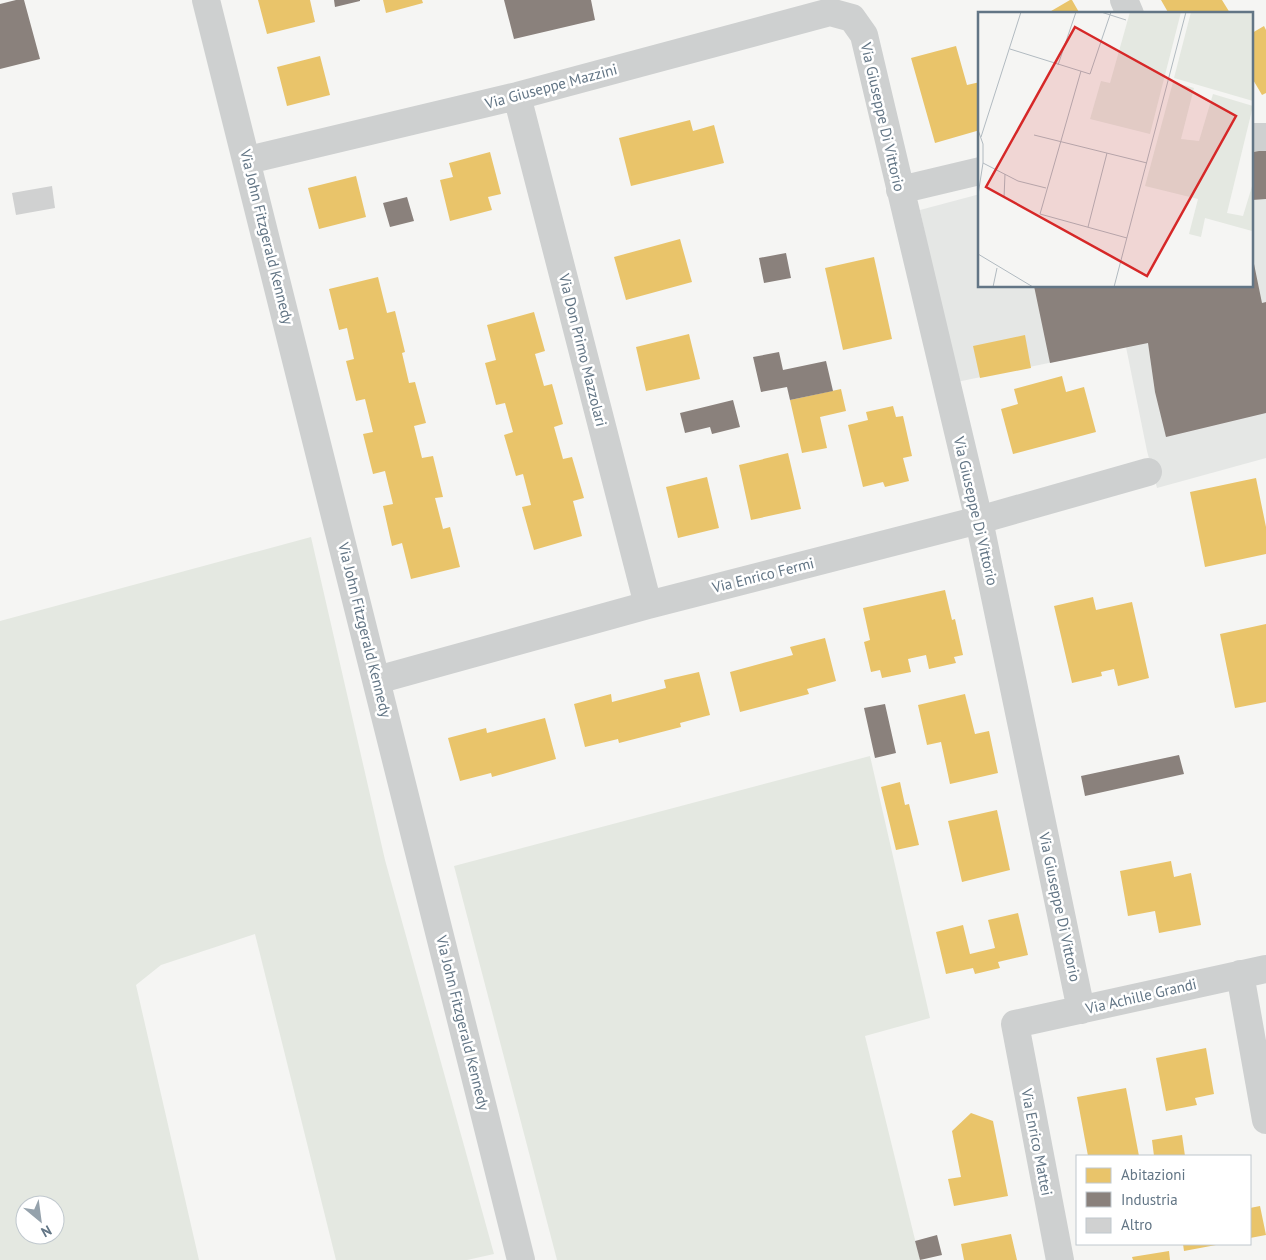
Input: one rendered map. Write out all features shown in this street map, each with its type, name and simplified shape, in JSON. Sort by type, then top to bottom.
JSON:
[{"type":"street","name":"Via John Fitzgerald Kennedy","points":[[206,0],[248,160],[522,1260]]},
{"type":"street","points":[[1124,0],[1129,12]]},
{"type":"street","name":"Via Giuseppe Mazzini","points":[[248,160],[517,96],[830,12],[852,18]]},
{"type":"street","name":"Via Giuseppe Di Vittorio","points":[[852,18],[864,35],[979,520],[1081,1010]]},
{"type":"street","name":"Via Don Primo Mazzolari","points":[[517,96],[648,605]]},
{"type":"street","points":[[900,190],[978,171]]},
{"type":"street","name":"Via Enrico Fermi","points":[[377,680],[648,605],[979,520],[1148,472]]},
{"type":"street","points":[[1253,972],[1266,1120]]},
{"type":"street","name":"Via Achille Grandi","points":[[1015,1024],[1253,972]]},
{"type":"street","name":"Via Enrico Mattei","points":[[1015,1024],[1060,1260]]},
{"type":"shaded area","points":[[1266,150],[1266,458],[1157,488],[1147,451],[1126,347],[957,382],[920,210],[978,195],[978,288],[1254,288],[1254,152]]},
{"type":"shaded area","points":[[311,537],[385,860],[494,1254],[467,1260],[336,1260],[255,934],[161,965],[136,985],[199,1260],[0,1260],[0,621]]},
{"type":"shaded area","points":[[870,756],[930,1018],[865,1036],[920,1260],[557,1260],[454,866]]},
{"type":"building: Abitazioni","points":[[258,0],[310,0],[315,22],[267,34]]},
{"type":"building: Abitazioni","points":[[383,0],[422,0],[423,3],[386,13]]},
{"type":"building: Abitazioni","points":[[1072,0],[1079,12],[1049,12]]},
{"type":"building: Abitazioni","points":[[1161,0],[1222,0],[1229,12],[1177,11],[1168,12]]},
{"type":"building: Abitazioni","points":[[1264,26],[1266,30],[1266,93],[1262,95],[1254,81],[1254,32]]},
{"type":"building: Abitazioni","points":[[956,46],[967,85],[978,82],[978,131],[935,143],[911,58]]},
{"type":"building: Abitazioni","points":[[320,56],[330,95],[287,106],[277,67]]},
{"type":"building: Abitazioni","points":[[690,120],[693,131],[714,125],[724,163],[631,186],[619,138]]},
{"type":"building: Abitazioni","points":[[490,152],[501,194],[488,197],[492,210],[450,221],[440,180],[453,177],[449,163]]},
{"type":"building: Abitazioni","points":[[356,176],[366,217],[319,229],[308,188]]},
{"type":"building: Abitazioni","points":[[680,239],[692,282],[626,300],[614,257]]},
{"type":"building: Abitazioni","points":[[874,257],[892,339],[843,350],[825,268]]},
{"type":"building: Abitazioni","points":[[378,277],[387,313],[395,311],[405,352],[402,353],[409,383],[415,382],[426,423],[414,426],[422,458],[433,456],[443,497],[435,498],[443,529],[450,527],[460,567],[411,579],[402,543],[392,546],[383,506],[393,504],[385,471],[373,474],[363,434],[373,432],[365,399],[356,401],[346,361],[354,359],[347,328],[339,330],[329,289]]},
{"type":"building: Abitazioni","points":[[534,312],[545,351],[535,354],[544,386],[552,384],[563,424],[554,427],[563,459],[572,457],[584,498],[573,501],[582,536],[534,550],[522,507],[531,505],[523,474],[516,476],[504,435],[513,432],[505,403],[496,405],[485,363],[496,360],[487,325]]},
{"type":"building: Abitazioni","points":[[689,334],[700,379],[646,391],[636,347]]},
{"type":"building: Abitazioni","points":[[1025,335],[1031,368],[980,378],[973,346]]},
{"type":"building: Abitazioni","points":[[1062,376],[1066,392],[1084,387],[1096,432],[1013,454],[1001,409],[1018,404],[1014,389]]},
{"type":"building: Abitazioni","points":[[841,389],[846,411],[820,417],[827,448],[802,453],[790,400]]},
{"type":"building: Abitazioni","points":[[893,406],[896,417],[903,416],[912,456],[903,458],[909,481],[885,487],[883,482],[863,487],[848,425],[868,420],[866,412]]},
{"type":"building: Abitazioni","points":[[788,453],[801,509],[751,520],[739,465]]},
{"type":"building: Abitazioni","points":[[707,477],[719,528],[678,538],[666,487]]},
{"type":"building: Abitazioni","points":[[1256,478],[1266,527],[1266,554],[1205,567],[1190,492]]},
{"type":"building: Abitazioni","points":[[945,590],[952,620],[955,619],[963,655],[954,657],[956,663],[929,669],[926,655],[908,659],[911,672],[882,678],[880,670],[871,672],[864,642],[870,640],[863,608]]},
{"type":"building: Abitazioni","points":[[1093,597],[1096,610],[1132,602],[1149,678],[1118,686],[1114,669],[1101,672],[1102,676],[1072,683],[1054,606]]},
{"type":"building: Abitazioni","points":[[1266,624],[1266,702],[1235,708],[1220,634]]},
{"type":"building: Abitazioni","points":[[825,638],[836,681],[807,689],[809,694],[740,712],[730,672],[793,655],[790,647]]},
{"type":"building: Abitazioni","points":[[699,672],[710,715],[680,723],[681,727],[619,743],[618,739],[585,747],[574,704],[611,694],[612,702],[666,688],[664,680]]},
{"type":"building: Abitazioni","points":[[965,694],[975,734],[989,731],[998,773],[950,784],[941,742],[927,745],[918,705]]},
{"type":"building: Abitazioni","points":[[545,718],[556,759],[492,777],[491,773],[460,781],[448,738],[486,728],[487,733]]},
{"type":"building: Abitazioni","points":[[900,782],[905,805],[909,804],[919,845],[896,850],[881,787]]},
{"type":"building: Abitazioni","points":[[997,810],[1010,870],[962,882],[948,821]]},
{"type":"building: Abitazioni","points":[[1171,861],[1174,877],[1191,873],[1201,925],[1159,933],[1155,911],[1128,916],[1120,871]]},
{"type":"building: Abitazioni","points":[[1018,913],[1028,955],[998,962],[1000,968],[975,974],[973,968],[946,974],[936,932],[963,925],[970,954],[995,948],[988,920]]},
{"type":"building: Abitazioni","points":[[1206,1048],[1214,1094],[1195,1098],[1197,1105],[1166,1111],[1156,1058]]},
{"type":"building: Abitazioni","points":[[1126,1088],[1139,1155],[1088,1155],[1077,1097]]},
{"type":"building: Abitazioni","points":[[971,1113],[993,1121],[1008,1196],[954,1206],[948,1179],[961,1177],[952,1131]]},
{"type":"building: Abitazioni","points":[[1182,1135],[1185,1155],[1154,1155],[1152,1140]]},
{"type":"building: Abitazioni","points":[[1260,1206],[1266,1235],[1251,1238],[1251,1208]]},
{"type":"building: Abitazioni","points":[[1011,1234],[1017,1260],[964,1260],[961,1244]]},
{"type":"building: Abitazioni","points":[[1183,1245],[1216,1245],[1184,1251]]},
{"type":"building: Abitazioni","points":[[1169,1251],[1170,1260],[1133,1260],[1132,1257]]},
{"type":"building: Industria","points":[[24,0],[40,59],[0,69],[0,4]]},
{"type":"building: Industria","points":[[334,0],[360,0],[360,1],[335,7]]},
{"type":"building: Industria","points":[[504,0],[591,0],[595,20],[514,39]]},
{"type":"building: Industria","points":[[1266,150],[1266,199],[1254,200],[1254,152]]},
{"type":"building: Industria","points":[[407,197],[414,221],[390,227],[383,203]]},
{"type":"building: Industria","points":[[786,253],[791,278],[764,283],[759,258]]},
{"type":"building: Industria","points":[[1254,264],[1262,303],[1266,302],[1266,413],[1166,437],[1155,392],[1148,343],[1050,363],[1034,288],[1254,288]]},
{"type":"building: Industria","points":[[779,352],[783,370],[826,361],[833,391],[790,400],[787,387],[761,392],[753,357]]},
{"type":"building: Industria","points":[[733,400],[740,427],[712,434],[710,427],[685,433],[680,413]]},
{"type":"building: Industria","points":[[885,704],[896,753],[875,758],[864,708]]},
{"type":"building: Industria","points":[[1179,755],[1184,774],[1085,796],[1081,776]]},
{"type":"building: Industria","points":[[937,1235],[942,1255],[920,1260],[915,1241]]},
{"type":"building: Altro","points":[[52,186],[55,208],[16,215],[12,193]]}]
